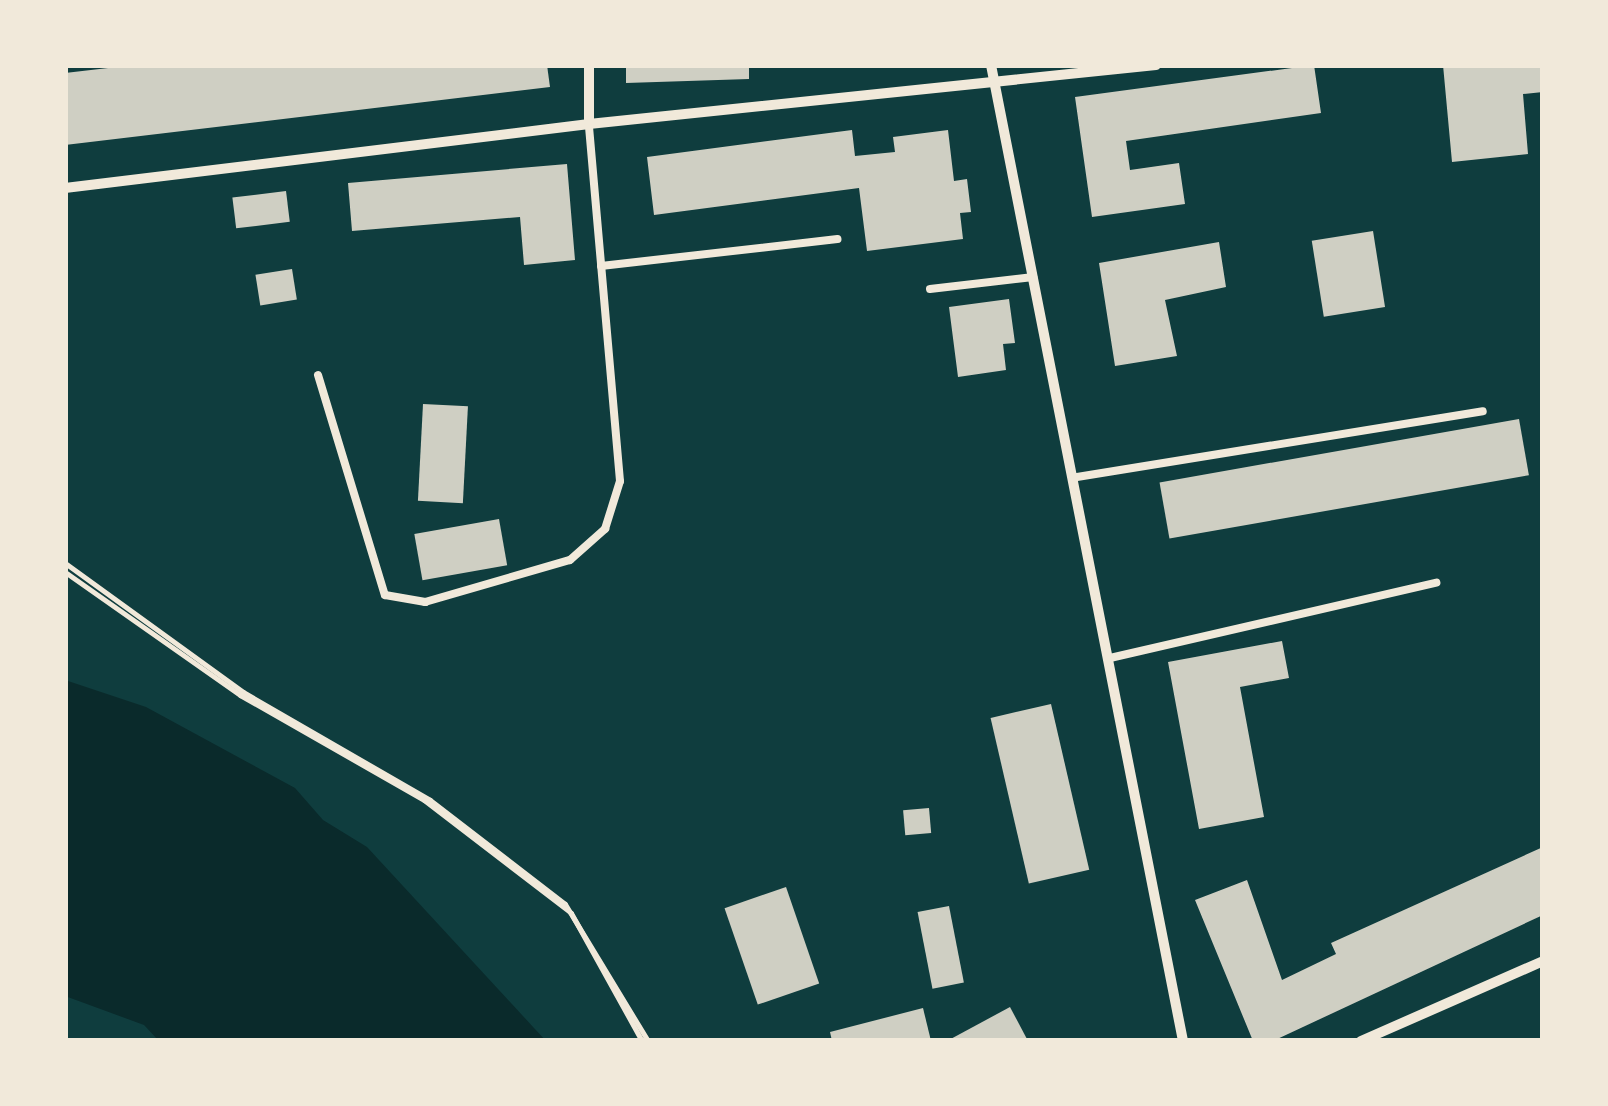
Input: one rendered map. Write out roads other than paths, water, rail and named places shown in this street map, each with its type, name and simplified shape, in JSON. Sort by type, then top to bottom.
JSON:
[{"type":"street","points":[[588,124],[589,65]]},
{"type":"street","points":[[991,65],[1076,477],[1182,1041]]},
{"type":"street","points":[[65,188],[588,124],[1156,65]]},
{"type":"street","points":[[1361,1041],[1543,962]]},
{"type":"lane","points":[[318,376],[385,595],[425,602],[570,560],[605,530],[620,481],[588,124]]},
{"type":"lane","points":[[601,266],[837,239]]},
{"type":"lane","points":[[930,289],[1033,277]]},
{"type":"lane","points":[[1076,477],[1482,412]]},
{"type":"lane","points":[[1110,658],[1436,583]]},
{"type":"water","points":[[65,680],[146,707],[295,788],[323,820],[367,847],[546,1041],[159,1041],[144,1025],[65,996]]}]
